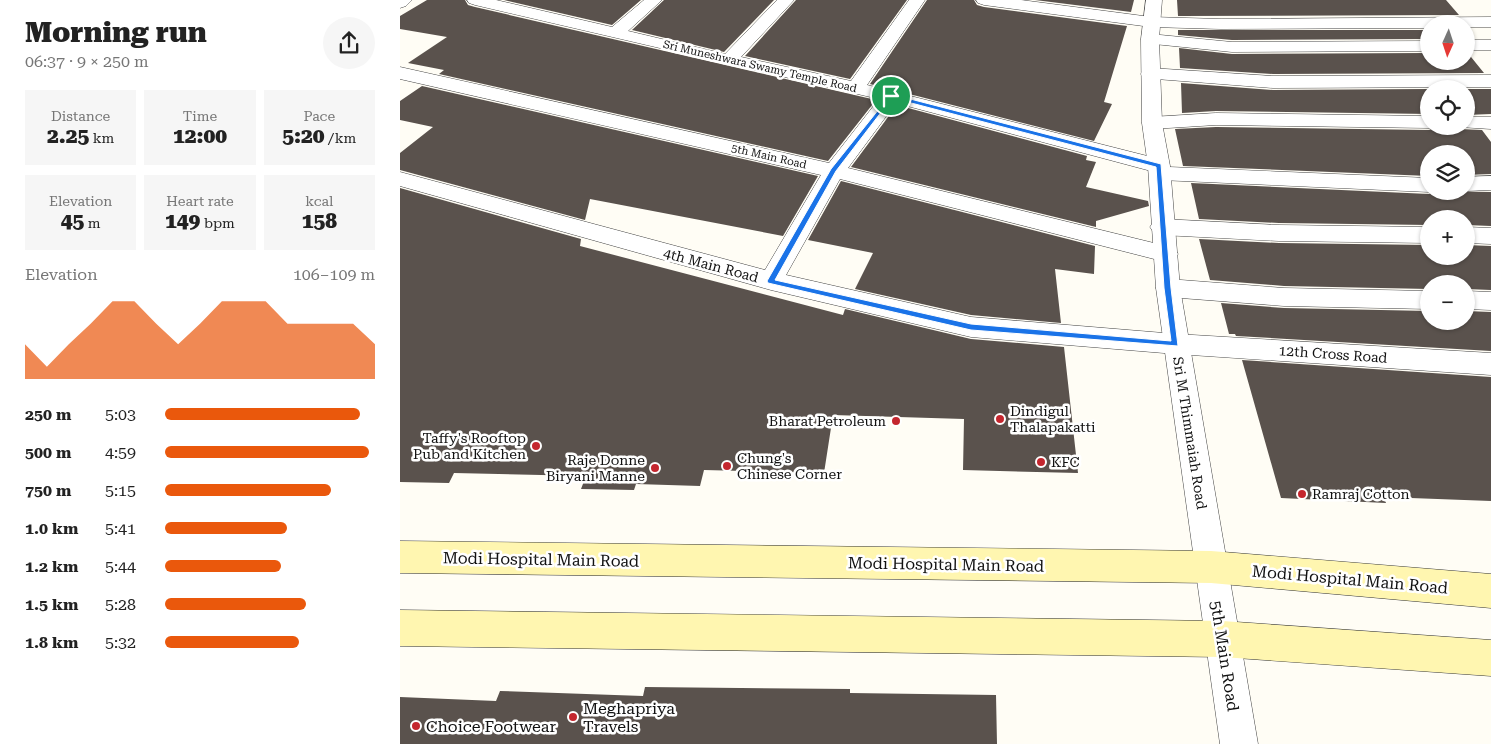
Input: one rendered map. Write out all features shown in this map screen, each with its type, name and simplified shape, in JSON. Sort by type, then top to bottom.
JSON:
[{"type":"main road","name":"Modi Hospital Main Road","points":[[400,557],[1211,567],[1491,591]]},
{"type":"main road","points":[[400,628],[1222,639],[1491,658]]},
{"type":"street","points":[[400,3],[404,0]]},
{"type":"street","name":"Sri Muneshwara Swamy Temple Road","points":[[475,0],[525,4],[616,33],[891,96],[1159,169],[1420,184]]},
{"type":"street","points":[[616,33],[654,0]]},
{"type":"street","points":[[729,60],[786,0]]},
{"type":"street","points":[[856,88],[917,0]]},
{"type":"street","points":[[984,0],[1081,6],[1152,20],[1232,47],[1420,46]]},
{"type":"street","points":[[1152,20],[1221,24],[1491,22]]},
{"type":"street","name":"Sri M Thimmaiah Road","points":[[1152,20],[1150,74],[1152,123],[1159,169],[1168,288],[1211,567]]},
{"type":"street","points":[[1475,45],[1491,45]]},
{"type":"street","name":"5th Main Road","points":[[400,73],[834,171],[1166,254]]},
{"type":"street","points":[[1150,74],[1273,82],[1491,81]]},
{"type":"street","points":[[771,281],[834,171],[891,96]]},
{"type":"street","points":[[1152,123],[1216,120],[1420,122]]},
{"type":"street","points":[[1475,122],[1491,123]]},
{"type":"street","name":"4th Main Road","points":[[400,179],[771,281],[971,327],[1176,344]]},
{"type":"street","points":[[1475,184],[1491,183]]},
{"type":"street","points":[[1162,227],[1279,233],[1420,235]]},
{"type":"street","points":[[1475,235],[1491,236]]},
{"type":"street","points":[[1168,288],[1284,298],[1420,300]]},
{"type":"street","points":[[1475,300],[1491,301]]},
{"type":"street","name":"12th Cross Road","points":[[1176,344],[1491,364]]},
{"type":"street","name":"5th Main Road","points":[[1211,567],[1239,744]]},
{"type":"building","points":[[427,0],[465,0],[468,5],[475,7],[876,100],[828,161],[439,74],[444,70],[408,63],[447,37],[400,29],[400,16]]},
{"type":"building","points":[[504,0],[641,0],[612,25]]},
{"type":"building","points":[[664,0],[774,0],[724,52],[632,30]]},
{"type":"building","points":[[796,0],[907,0],[850,79],[745,56]]},
{"type":"building","points":[[927,0],[974,0],[977,5],[984,7],[1127,26],[1104,102],[1112,104],[1094,141],[870,84]]},
{"type":"building","points":[[1035,0],[1134,0],[1131,12]]},
{"type":"building","points":[[1177,0],[1446,0],[1459,15],[1420,15],[1178,16]]},
{"type":"building","points":[[1178,30],[1420,30],[1420,39],[1232,40],[1178,35]]},
{"type":"building","points":[[1179,48],[1232,54],[1420,53],[1420,70],[1475,70],[1475,62],[1484,73],[1273,74],[1180,68]]},
{"type":"building","points":[[1181,83],[1273,90],[1420,89],[1420,114],[1216,111],[1182,113]]},
{"type":"building","points":[[422,86],[818,176],[783,236],[590,199],[585,220],[400,170],[400,153],[433,127],[400,120],[400,101]]},
{"type":"building","points":[[1475,89],[1491,89],[1491,114],[1475,115]]},
{"type":"building","points":[[897,105],[1087,156],[1086,160],[1096,162],[1086,187],[1148,201],[1149,206],[1096,221],[1096,227],[851,167]]},
{"type":"building","points":[[1216,127],[1420,130],[1420,135],[1475,135],[1475,130],[1482,130],[1491,142],[1491,174],[1475,175],[1475,145],[1420,145],[1420,176],[1183,166],[1175,129]]},
{"type":"building","points":[[841,181],[1095,246],[1094,274],[1055,269],[1061,323],[971,315],[855,289],[873,253],[808,240]]},
{"type":"building","points":[[1191,183],[1420,194],[1420,200],[1475,200],[1475,192],[1491,192],[1491,226],[1475,225],[1475,210],[1420,210],[1420,225],[1279,223],[1199,219]]},
{"type":"building","points":[[400,188],[581,239],[580,246],[843,315],[845,309],[971,339],[1064,347],[1078,473],[963,470],[964,419],[833,415],[824,473],[704,470],[700,486],[636,484],[634,490],[581,489],[586,476],[454,473],[449,483],[400,482]]},
{"type":"building","points":[[1199,239],[1279,243],[1420,245],[1420,265],[1475,265],[1475,245],[1491,246],[1491,290],[1475,289],[1475,275],[1420,275],[1420,289],[1284,286],[1210,280]]},
{"type":"building","points":[[1221,303],[1284,308],[1420,311],[1420,330],[1475,330],[1475,311],[1491,312],[1491,351],[1236,336],[1235,334],[1229,334]]},
{"type":"building","points":[[1242,360],[1491,377],[1491,501],[1384,497],[1386,503],[1281,498]]},
{"type":"building","points":[[645,687],[850,689],[850,693],[996,695],[997,744],[400,744],[400,697],[496,701],[500,691],[643,696]]},
{"type":"place","name":"Dindigul Thalapakatti","points":[[1000,419]]},
{"type":"place","name":"Bharat Petroleum","points":[[896,421]]},
{"type":"place","name":"Taffy's Rooftop Pub and Kitchen","points":[[536,446]]},
{"type":"place","name":"KFC","points":[[1041,462]]},
{"type":"place","name":"Chung's Chinese Corner","points":[[727,466]]},
{"type":"place","name":"Raje Donne Biryani Manne","points":[[655,468]]},
{"type":"place","name":"Ramraj Cotton","points":[[1302,494]]},
{"type":"place","name":"Meghapriya Travels","points":[[573,717]]},
{"type":"place","name":"Choice Footwear","points":[[416,726]]},
{"type":"route","points":[[891,96],[1159,166],[1162,227],[1176,344],[971,327],[771,281],[834,171],[891,96]]}]
